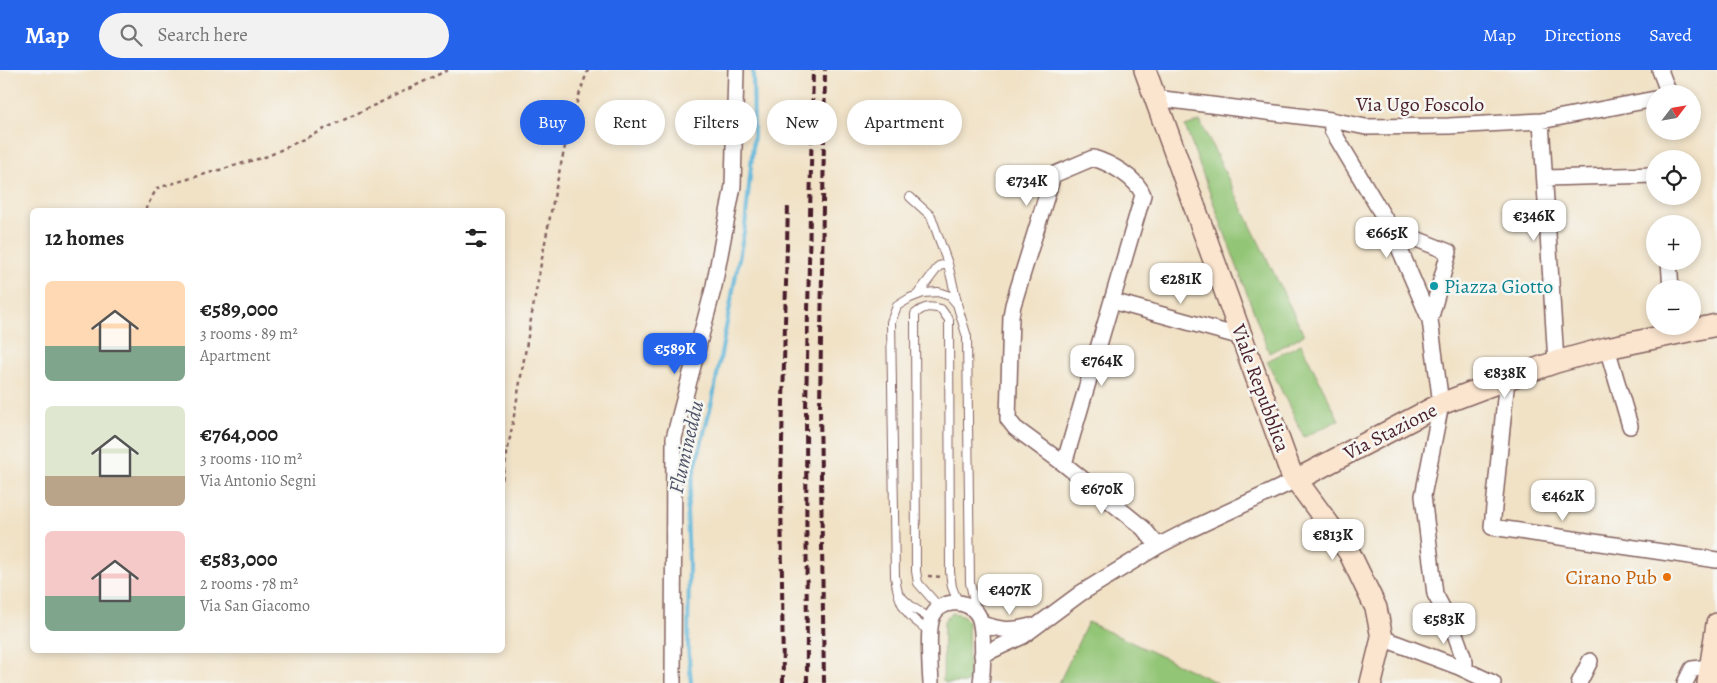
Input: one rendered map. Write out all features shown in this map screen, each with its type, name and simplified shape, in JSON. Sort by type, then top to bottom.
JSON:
[{"type":"main road","name":"Viale Repubblica","points":[[1145,70],[1291,472],[1349,552],[1376,608],[1382,638]]},
{"type":"main road","name":"Via Stazione","points":[[1701,327],[1717,325]]},
{"type":"main road","name":"Via Stazione","points":[[1296,480],[1441,404],[1556,362],[1655,335]]},
{"type":"main road","points":[[1709,675],[1717,624]]},
{"type":"main road","points":[[1371,683],[1382,638]]},
{"type":"street","points":[[673,683],[674,438],[714,286],[733,186],[736,70]]},
{"type":"street","points":[[1660,70],[1666,85]]},
{"type":"street","name":"Via Ugo Foscolo","points":[[1155,98],[1331,120],[1366,127],[1449,126],[1541,121],[1646,101]]},
{"type":"street","points":[[1331,120],[1332,130],[1391,229],[1430,320],[1441,404],[1423,496],[1435,594],[1453,628],[1465,662],[1465,670]]},
{"type":"street","points":[[1541,121],[1556,362]]},
{"type":"street","points":[[1064,464],[1142,195],[1140,187],[1128,176],[1093,158],[1053,174],[1017,289],[1011,316],[1008,419],[1015,428],[1064,464],[1142,528],[1158,546]]},
{"type":"street","points":[[1545,178],[1646,176]]},
{"type":"street","points":[[1391,229],[1449,252],[1430,320]]},
{"type":"street","points":[[1112,301],[1242,337]]},
{"type":"street","points":[[1607,348],[1630,426]]},
{"type":"street","points":[[1507,379],[1492,527],[1717,560]]},
{"type":"street","points":[[982,655],[1012,642],[1081,593],[1158,546],[1296,480]]},
{"type":"street","points":[[931,683],[934,620],[947,603],[958,602],[968,606],[978,618],[1000,630],[1013,631],[1039,624]]},
{"type":"street","points":[[978,618],[982,655],[981,683]]},
{"type":"street","points":[[1382,638],[1465,670],[1493,683]]},
{"type":"street","points":[[1579,683],[1590,661]]},
{"type":"street","points":[[1685,683],[1692,669],[1709,675]]},
{"type":"lane","points":[[910,197],[931,216],[948,264],[968,337],[970,583],[978,618]]},
{"type":"lane","points":[[916,295],[940,266],[948,264]]},
{"type":"lane","points":[[934,620],[918,624],[902,607],[897,593],[895,576],[891,322],[897,306],[923,293],[938,292],[950,296],[958,304]]},
{"type":"lane","points":[[934,620],[918,583],[917,576],[915,314],[922,308],[931,306],[941,309],[949,320],[951,577],[952,587],[958,602]]},
{"type":"lane","points":[[897,593],[912,606],[934,620]]},
{"type":"path","points":[[146,208],[157,188],[268,156],[448,70]]},
{"type":"path","points":[[505,463],[558,179],[577,100],[588,70]]},
{"type":"path","points":[[917,576],[951,577]]},
{"type":"green space","points":[[1200,121],[1304,335],[1269,353],[1185,126]]},
{"type":"green space","points":[[1301,344],[1339,420],[1304,437],[1267,361]]},
{"type":"green space","points":[[953,613],[963,615],[968,622],[968,683],[945,683],[943,681],[944,622]]},
{"type":"green space","points":[[1088,622],[1218,683],[1059,683]]},
{"type":"waterway","name":"Flumineddu","points":[[691,683],[688,645],[689,563],[687,510],[693,476],[713,397],[745,226],[754,135],[753,70]]},
{"type":"railway","points":[[807,683],[806,408],[813,70]]},
{"type":"railway","points":[[824,683],[820,407],[825,70]]},
{"type":"railway","points":[[783,683],[781,481],[788,205]]},
{"type":"place","name":"Piazza Giotto","points":[[1434,286]]},
{"type":"place","name":"Cirano Pub","points":[[1667,577]]}]
